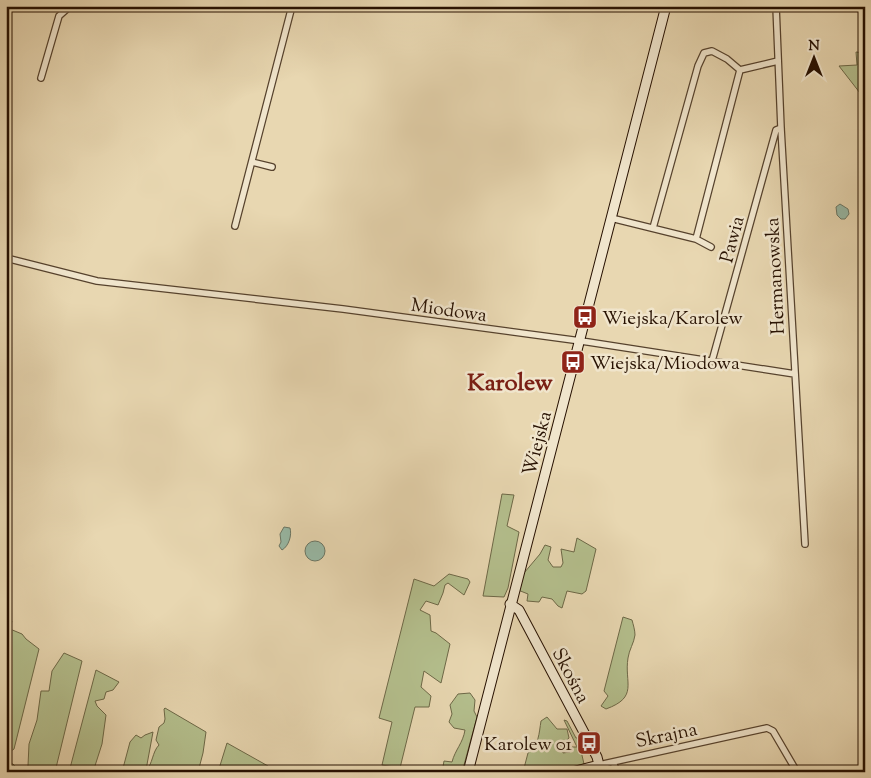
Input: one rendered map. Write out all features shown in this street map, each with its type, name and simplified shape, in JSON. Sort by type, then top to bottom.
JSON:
[{"type":"street","points":[[41,78],[58,16],[68,8],[87,6]]},
{"type":"street","points":[[235,226],[292,6]]},
{"type":"street","name":"Wiejska","points":[[468,772],[666,6]]},
{"type":"street","name":"Hermanowska","points":[[776,6],[781,128],[805,544]]},
{"type":"street","points":[[654,228],[698,66],[704,54],[712,51],[727,59],[740,70]]},
{"type":"street","points":[[740,70],[778,61]]},
{"type":"street","points":[[696,239],[740,70]]},
{"type":"street","name":"Pawia","points":[[712,361],[776,130],[781,128]]},
{"type":"street","points":[[252,162],[272,167]]},
{"type":"street","points":[[611,218],[696,239],[711,247]]},
{"type":"street","name":"Miodowa","points":[[6,258],[97,281],[343,309],[579,341],[795,374]]},
{"type":"street","name":"Skośna","points":[[510,604],[519,610],[597,757],[599,765]]},
{"type":"street","name":"Skrajna","points":[[572,772],[767,728],[773,730],[797,772]]},
{"type":"street","points":[[613,762],[617,772]]},
{"type":"shaded area","points":[[856,52],[865,53],[865,93],[860,93],[839,66],[857,65]]},
{"type":"shaded area","points":[[840,204],[848,209],[849,214],[845,219],[841,219],[837,215],[836,207]]},
{"type":"shaded area","points":[[502,494],[514,495],[507,526],[519,532],[508,588],[504,597],[483,596]]},
{"type":"shaded area","points":[[284,527],[290,528],[291,534],[288,543],[282,550],[279,546],[281,542],[280,534]]},
{"type":"shaded area","points":[[577,538],[596,549],[586,591],[582,594],[567,591],[562,608],[552,599],[542,597],[539,602],[527,601],[528,594],[518,590],[524,573],[545,545],[551,547],[548,560],[553,567],[561,567],[563,563],[561,549],[574,552]]},
{"type":"shaded area","points":[[315,541],[322,544],[325,551],[322,558],[315,561],[308,558],[305,551],[308,544]]},
{"type":"shaded area","points":[[449,574],[468,579],[470,582],[464,595],[448,583],[445,585],[438,605],[426,601],[420,610],[430,615],[431,631],[450,644],[441,683],[424,671],[421,687],[431,696],[429,707],[415,707],[400,768],[382,765],[392,722],[379,718],[414,579],[434,586]]},
{"type":"shaded area","points":[[623,617],[632,620],[635,633],[628,658],[628,688],[623,699],[606,709],[601,706],[608,696],[604,691]]},
{"type":"shaded area","points":[[6,619],[12,621],[10,629],[22,634],[39,649],[14,749],[6,755]]},
{"type":"shaded area","points":[[64,653],[82,661],[55,772],[6,772],[6,763],[12,763],[16,767],[24,769],[28,766],[29,744],[37,720],[41,691],[49,691],[52,671]]},
{"type":"shaded area","points":[[96,670],[119,682],[113,690],[106,692],[104,699],[95,701],[97,706],[106,715],[102,744],[93,772],[69,772]]},
{"type":"shaded area","points":[[470,693],[475,700],[474,711],[477,717],[464,765],[458,772],[442,772],[444,761],[452,762],[463,739],[465,730],[454,728],[449,722],[452,714],[450,705],[458,694]]},
{"type":"shaded area","points":[[165,708],[206,732],[198,772],[122,772],[130,742],[136,735],[141,738],[153,732],[146,770],[159,745],[156,740],[159,727],[164,723]]},
{"type":"shaded area","points":[[547,717],[557,729],[567,729],[569,738],[561,745],[563,753],[570,752],[572,747],[577,747],[564,720],[567,721],[576,738],[578,738],[584,764],[554,772],[523,772],[528,753],[532,750],[538,739],[541,721]]},
{"type":"shaded area","points":[[227,743],[268,766],[267,772],[218,772]]},
{"type":"place","name":"Wiejska/Karolew","points":[[585,317]]},
{"type":"place","name":"Wiejska/Miodowa","points":[[573,362]]},
{"type":"place","name":"Karolew 01","points":[[589,743]]},
{"type":"district","name":"Karolew","points":[[510,382]]}]
